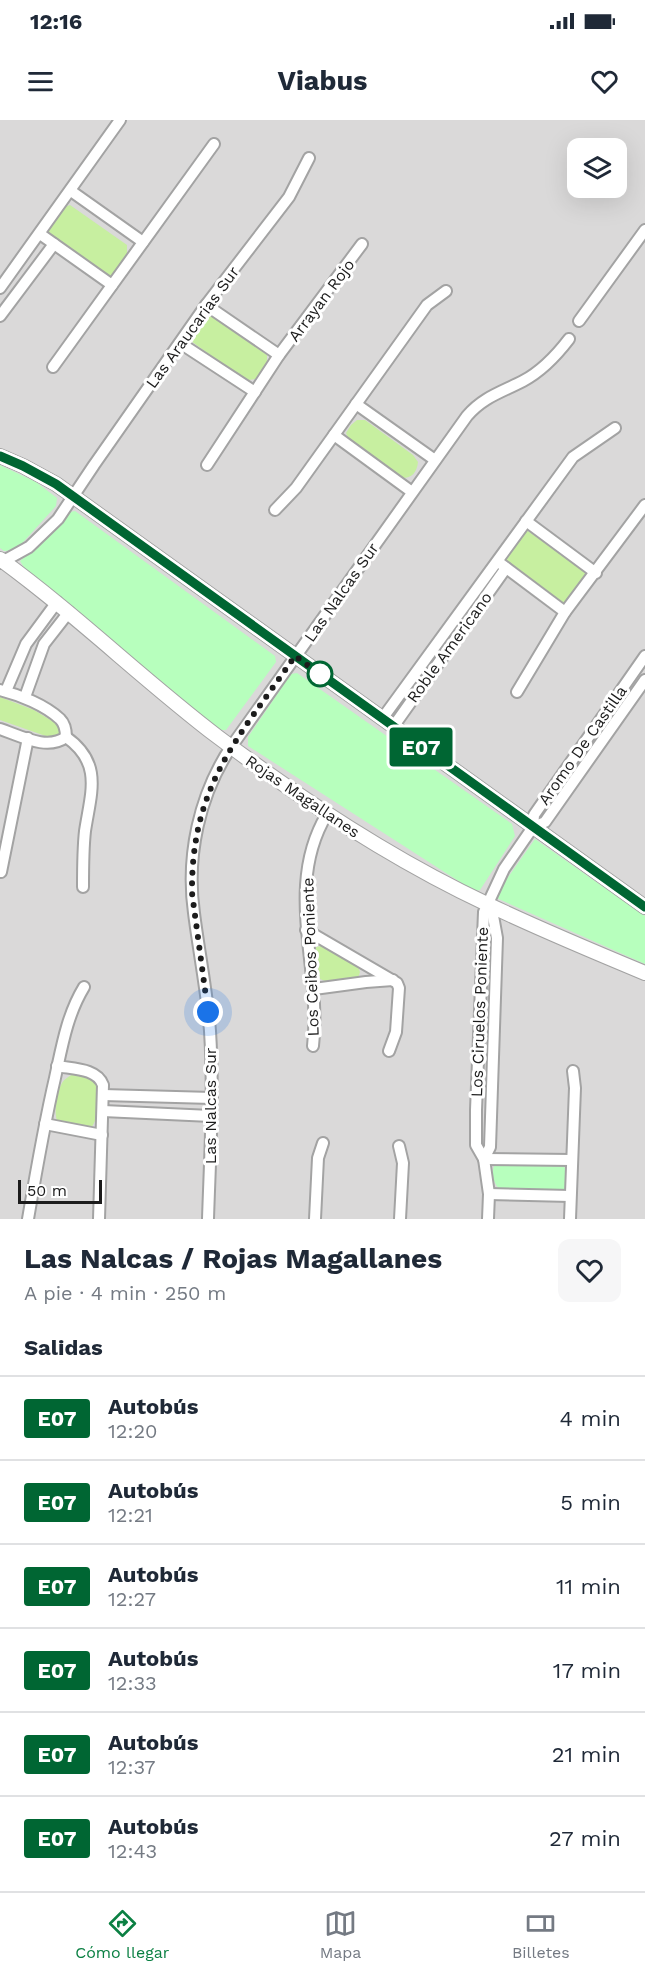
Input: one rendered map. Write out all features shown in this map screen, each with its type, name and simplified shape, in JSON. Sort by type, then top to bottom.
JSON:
[{"type":"street","points":[[0,288],[120,120]]},
{"type":"street","points":[[53,367],[214,144]]},
{"type":"street","name":"Las Araucarias Sur","points":[[1,561],[21,552],[39,539],[58,519],[206,305],[289,196],[309,158]]},
{"type":"street","points":[[71,191],[143,242]]},
{"type":"street","points":[[40,234],[112,285]]},
{"type":"street","points":[[579,321],[644,235]]},
{"type":"street","points":[[0,316],[54,244]]},
{"type":"street","name":"Arrayan Rojo","points":[[207,465],[279,355],[362,244]]},
{"type":"street","points":[[275,510],[296,488],[427,305],[446,291]]},
{"type":"street","name":"Arrayan Rojo","points":[[206,305],[279,355]]},
{"type":"street","name":"Las Nalcas Sur","points":[[207,1219],[212,1098],[210,1028],[194,913],[192,873],[196,837],[205,801],[216,773],[231,747],[467,416],[479,403],[536,373],[555,357],[569,339]]},
{"type":"street","points":[[180,343],[255,392]]},
{"type":"street","points":[[356,404],[435,460]]},
{"type":"street","name":"Roble Americano","points":[[387,723],[496,561],[573,457],[615,428]]},
{"type":"street","points":[[334,435],[412,492]]},
{"type":"street","points":[[0,456],[40,475],[74,497],[645,907]]},
{"type":"street","points":[[517,692],[565,612],[645,506]]},
{"type":"street","points":[[526,521],[596,573]]},
{"type":"street","name":"Rojas Magallanes","points":[[1,561],[57,602],[151,683],[231,747],[327,814],[397,857],[487,905],[645,973]]},
{"type":"street","points":[[496,561],[565,612]]},
{"type":"street","name":"Roble Americano","points":[[387,723],[506,568]]},
{"type":"street","points":[[57,602],[26,644],[3,690],[25,697],[61,720],[66,728],[66,737]]},
{"type":"street","points":[[25,697],[44,644],[69,612]]},
{"type":"street","name":"Aromo De Castilla","points":[[487,905],[504,869],[533,827],[534,815],[641,668],[645,656]]},
{"type":"street","name":"Aromo De Castilla","points":[[533,827],[545,822],[645,680]]},
{"type":"street","points":[[0,729],[49,744],[59,742],[66,737]]},
{"type":"street","points":[[66,737],[80,747],[92,774],[82,887]]},
{"type":"street","points":[[1,872],[28,738]]},
{"type":"street","name":"Los Ceibos Poniente","points":[[313,1046],[314,989],[306,930],[304,885],[317,833],[327,814]]},
{"type":"street","name":"Los Ciruelos Poniente","points":[[487,905],[482,933],[476,1145],[484,1159],[489,1194],[488,1219]]},
{"type":"street","name":"Los Ciruelos Poniente","points":[[484,1159],[490,1148],[497,938],[493,916],[487,905]]},
{"type":"street","points":[[306,930],[398,985],[396,1032],[389,1051]]},
{"type":"street","points":[[314,989],[393,980]]},
{"type":"street","points":[[28,1219],[64,1033],[75,1002],[84,987]]},
{"type":"street","points":[[57,1066],[90,1072],[99,1077],[103,1085],[99,1219]]},
{"type":"street","points":[[570,1219],[575,1088],[573,1071]]},
{"type":"street","points":[[103,1095],[212,1098]]},
{"type":"street","points":[[103,1112],[211,1116]]},
{"type":"street","points":[[45,1124],[102,1135]]},
{"type":"street","points":[[315,1219],[317,1165],[323,1143]]},
{"type":"street","points":[[399,1146],[403,1163],[400,1219]]},
{"type":"street","points":[[484,1159],[571,1160]]},
{"type":"street","points":[[489,1194],[570,1196]]},
{"type":"shaded area","points":[[0,120],[645,120],[645,1219],[0,1219]]},
{"type":"green space","points":[[70,205],[127,245],[127,254],[112,277],[109,278],[44,231],[62,208]]},
{"type":"green space","points":[[211,316],[267,355],[267,366],[255,379],[242,378],[191,341],[197,326]]},
{"type":"green space","points":[[357,420],[365,420],[413,455],[418,462],[413,474],[400,478],[350,442],[346,433]]},
{"type":"green space","points":[[0,465],[36,482],[57,498],[56,506],[16,550],[4,551],[0,548]]},
{"type":"green space","points":[[75,511],[275,656],[276,662],[226,730],[219,730],[25,569],[20,561],[50,535],[70,512]]},
{"type":"green space","points":[[528,531],[586,573],[587,575],[566,604],[506,563],[505,556],[524,532]]},
{"type":"green space","points":[[297,673],[512,824],[515,836],[480,890],[474,891],[248,746],[248,737],[291,674]]},
{"type":"green space","points":[[0,697],[34,710],[62,727],[57,740],[0,720]]},
{"type":"green space","points":[[535,839],[645,916],[645,964],[494,897]]},
{"type":"green space","points":[[321,946],[358,967],[360,972],[358,978],[334,982],[320,979],[314,951],[316,947]]},
{"type":"green space","points":[[73,1074],[93,1080],[98,1091],[97,1114],[88,1131],[59,1125],[57,1121],[56,1105],[59,1089],[64,1080]]},
{"type":"green space","points":[[496,1163],[562,1165],[568,1171],[567,1190],[564,1193],[499,1189],[493,1176]]},
{"type":"bus line","name":"E07","points":[[0,456],[56,484],[645,907]]},
{"type":"route","points":[[208,1012],[192,893],[193,855],[205,801],[225,755],[295,656],[320,674]]}]
